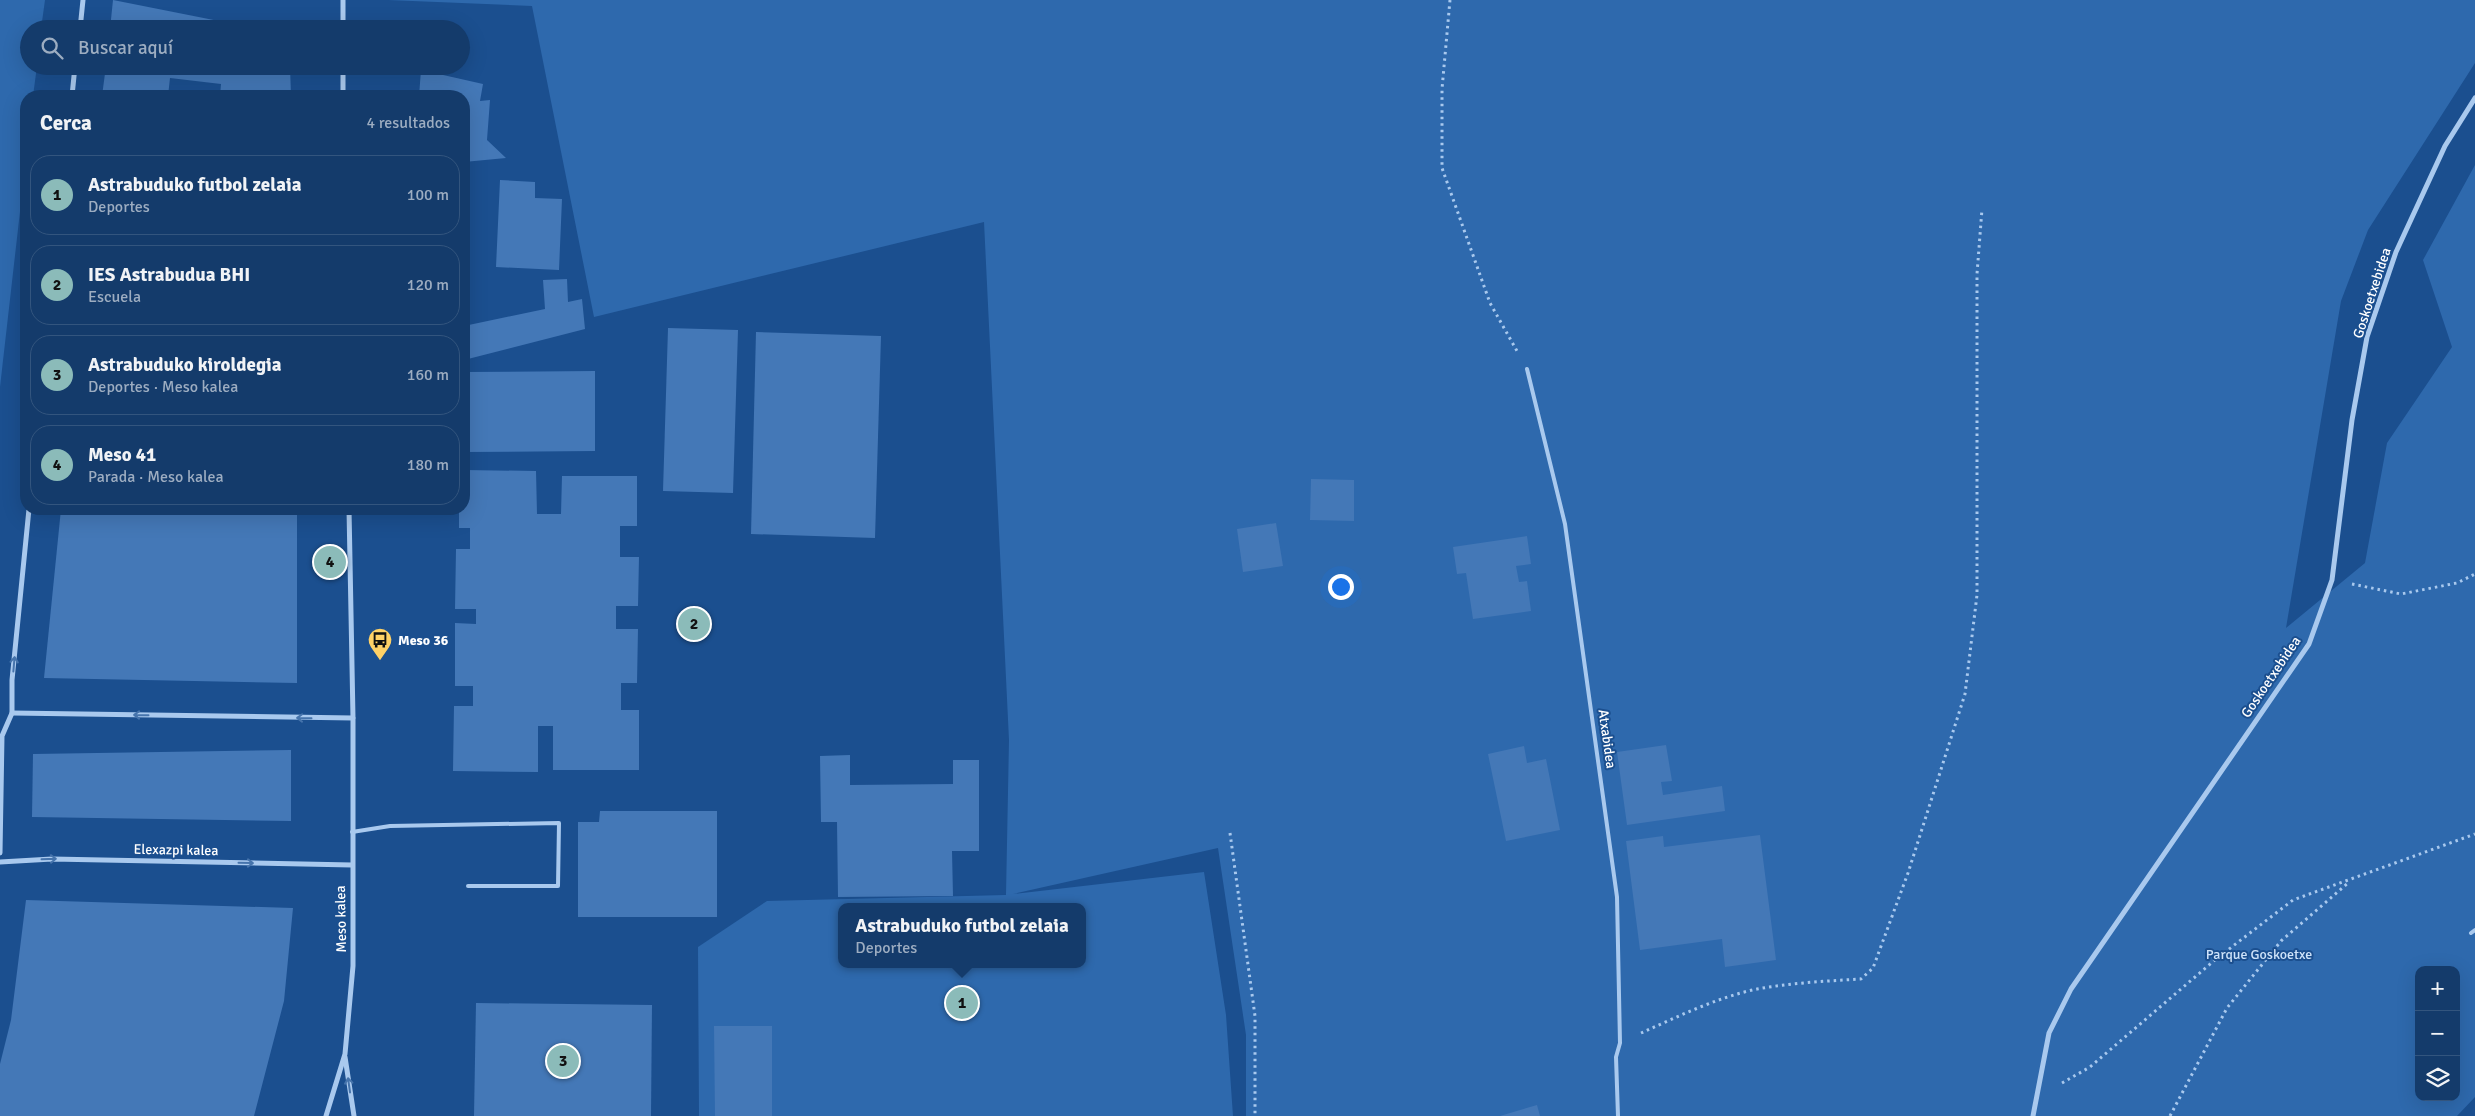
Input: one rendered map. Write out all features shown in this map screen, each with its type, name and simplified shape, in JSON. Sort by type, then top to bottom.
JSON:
[{"type":"street","points":[[81,20],[83,0]]},
{"type":"street","points":[[342,20],[343,0]]},
{"type":"street","points":[[73,90],[74,75]]},
{"type":"street","points":[[343,75],[343,90]]},
{"type":"street","name":"Goskoetxebidea","points":[[2033,1116],[2048,1033],[2071,988],[2309,644],[2332,580],[2352,420],[2367,336],[2404,234],[2444,146],[2475,98]]},
{"type":"street","points":[[0,854],[2,736],[12,713],[12,680],[28,515]]},
{"type":"street","name":"Meso kalea","points":[[326,1116],[345,1054],[353,966],[353,718],[349,515]]},
{"type":"street","points":[[12,713],[353,718]]},
{"type":"street","name":"Elexazpi kalea","points":[[0,862],[52,859],[352,865]]},
{"type":"street","points":[[345,1054],[354,1116]]},
{"type":"lane","name":"Atxabidea","points":[[1527,370],[1565,524],[1617,897],[1620,1043],[1616,1057],[1618,1116]]},
{"type":"lane","points":[[352,832],[390,826],[558,823],[558,886],[468,886]]},
{"type":"path","points":[[1450,0],[1442,89],[1442,168],[1490,303],[1527,370]]},
{"type":"path","points":[[1620,1043],[1687,1012],[1756,990],[1814,982],[1861,979],[1872,968],[1908,873],[1965,694],[1977,595],[1977,293],[1982,209]]},
{"type":"path","points":[[2332,580],[2401,594],[2457,583],[2475,574]]},
{"type":"path","points":[[1230,833],[1256,1016],[1255,1116]]},
{"type":"path","points":[[2035,1097],[2090,1067],[2216,959],[2293,900],[2350,881],[2475,834]]},
{"type":"path","points":[[2170,1116],[2227,1008],[2281,940],[2350,881]]},
{"type":"green space","points":[[0,0],[45,0],[42,20],[20,20],[20,75],[36,75],[34,90],[20,90],[20,212],[0,387]]},
{"type":"green space","name":"Parque Goskoetxe","points":[[388,0],[2475,0],[2475,63],[2368,230],[2341,301],[2286,628],[2365,563],[2387,443],[2452,347],[2423,260],[2475,165],[2475,1097],[2457,1116],[1246,1116],[1246,1035],[1218,848],[1013,894],[1204,872],[1226,1015],[1233,1116],[699,1116],[698,947],[767,901],[1006,895],[1009,740],[984,222],[594,317],[532,6]]},
{"type":"building","points":[[113,0],[214,20],[111,20]]},
{"type":"building","points":[[105,75],[290,75],[291,90],[220,90],[221,84],[170,78],[169,90],[103,90]]},
{"type":"building","points":[[421,75],[443,75],[483,84],[480,101],[490,100],[487,140],[506,158],[470,161],[470,90],[419,90]]},
{"type":"building","points":[[500,180],[535,182],[535,198],[562,199],[559,270],[496,267]]},
{"type":"building","points":[[567,279],[568,302],[582,299],[585,329],[470,358],[470,325],[545,309],[543,280]]},
{"type":"building","points":[[668,328],[738,330],[733,493],[663,491]]},
{"type":"building","points":[[756,332],[881,336],[875,538],[751,534]]},
{"type":"building","points":[[595,371],[595,451],[470,452],[470,372]]},
{"type":"building","points":[[470,470],[536,471],[537,514],[561,514],[562,476],[637,476],[637,526],[620,526],[620,557],[639,557],[638,606],[616,606],[616,629],[638,629],[637,683],[621,683],[621,710],[639,710],[639,770],[553,770],[553,726],[538,726],[538,772],[453,771],[454,706],[473,706],[473,686],[455,686],[455,623],[476,624],[476,609],[455,609],[456,549],[470,549],[470,528],[459,528],[459,515],[470,515]]},
{"type":"building","points":[[1311,479],[1354,480],[1354,521],[1310,520]]},
{"type":"building","points":[[60,515],[297,515],[297,683],[44,678]]},
{"type":"building","points":[[1276,523],[1283,566],[1243,572],[1237,529]]},
{"type":"building","points":[[1527,536],[1531,564],[1516,566],[1519,582],[1527,581],[1531,611],[1473,619],[1466,573],[1457,574],[1453,547]]},
{"type":"building","points":[[1666,745],[1672,781],[1661,782],[1663,795],[1722,786],[1725,811],[1627,825],[1617,752]]},
{"type":"building","points":[[1524,746],[1527,763],[1546,759],[1560,830],[1506,841],[1488,754]]},
{"type":"building","points":[[291,750],[291,821],[32,817],[33,754]]},
{"type":"building","points":[[850,755],[850,785],[953,784],[953,760],[979,760],[979,851],[952,851],[953,896],[838,897],[837,822],[821,822],[820,756]]},
{"type":"building","points":[[600,811],[717,811],[717,917],[578,917],[578,822],[599,822]]},
{"type":"building","points":[[1760,835],[1776,960],[1725,967],[1722,939],[1640,950],[1626,841],[1663,836],[1664,847]]},
{"type":"building","points":[[26,900],[293,908],[284,1001],[254,1116],[0,1116],[0,1064],[11,1020]]},
{"type":"building","points":[[476,1003],[652,1005],[651,1116],[474,1116]]},
{"type":"building","points":[[714,1026],[772,1026],[772,1116],[715,1116]]},
{"type":"building","points":[[1537,1105],[1540,1116],[1500,1116]]},
{"type":"place","name":"Meso 41","points":[[330,562]]},
{"type":"place","name":"IES Astrabudua BHI","points":[[694,624]]},
{"type":"place","name":"Meso 36","points":[[380,661]]},
{"type":"place","name":"Astrabuduko futbol zelaia","points":[[962,1003]]},
{"type":"place","name":"Astrabuduko kiroldegia","points":[[563,1061]]}]
